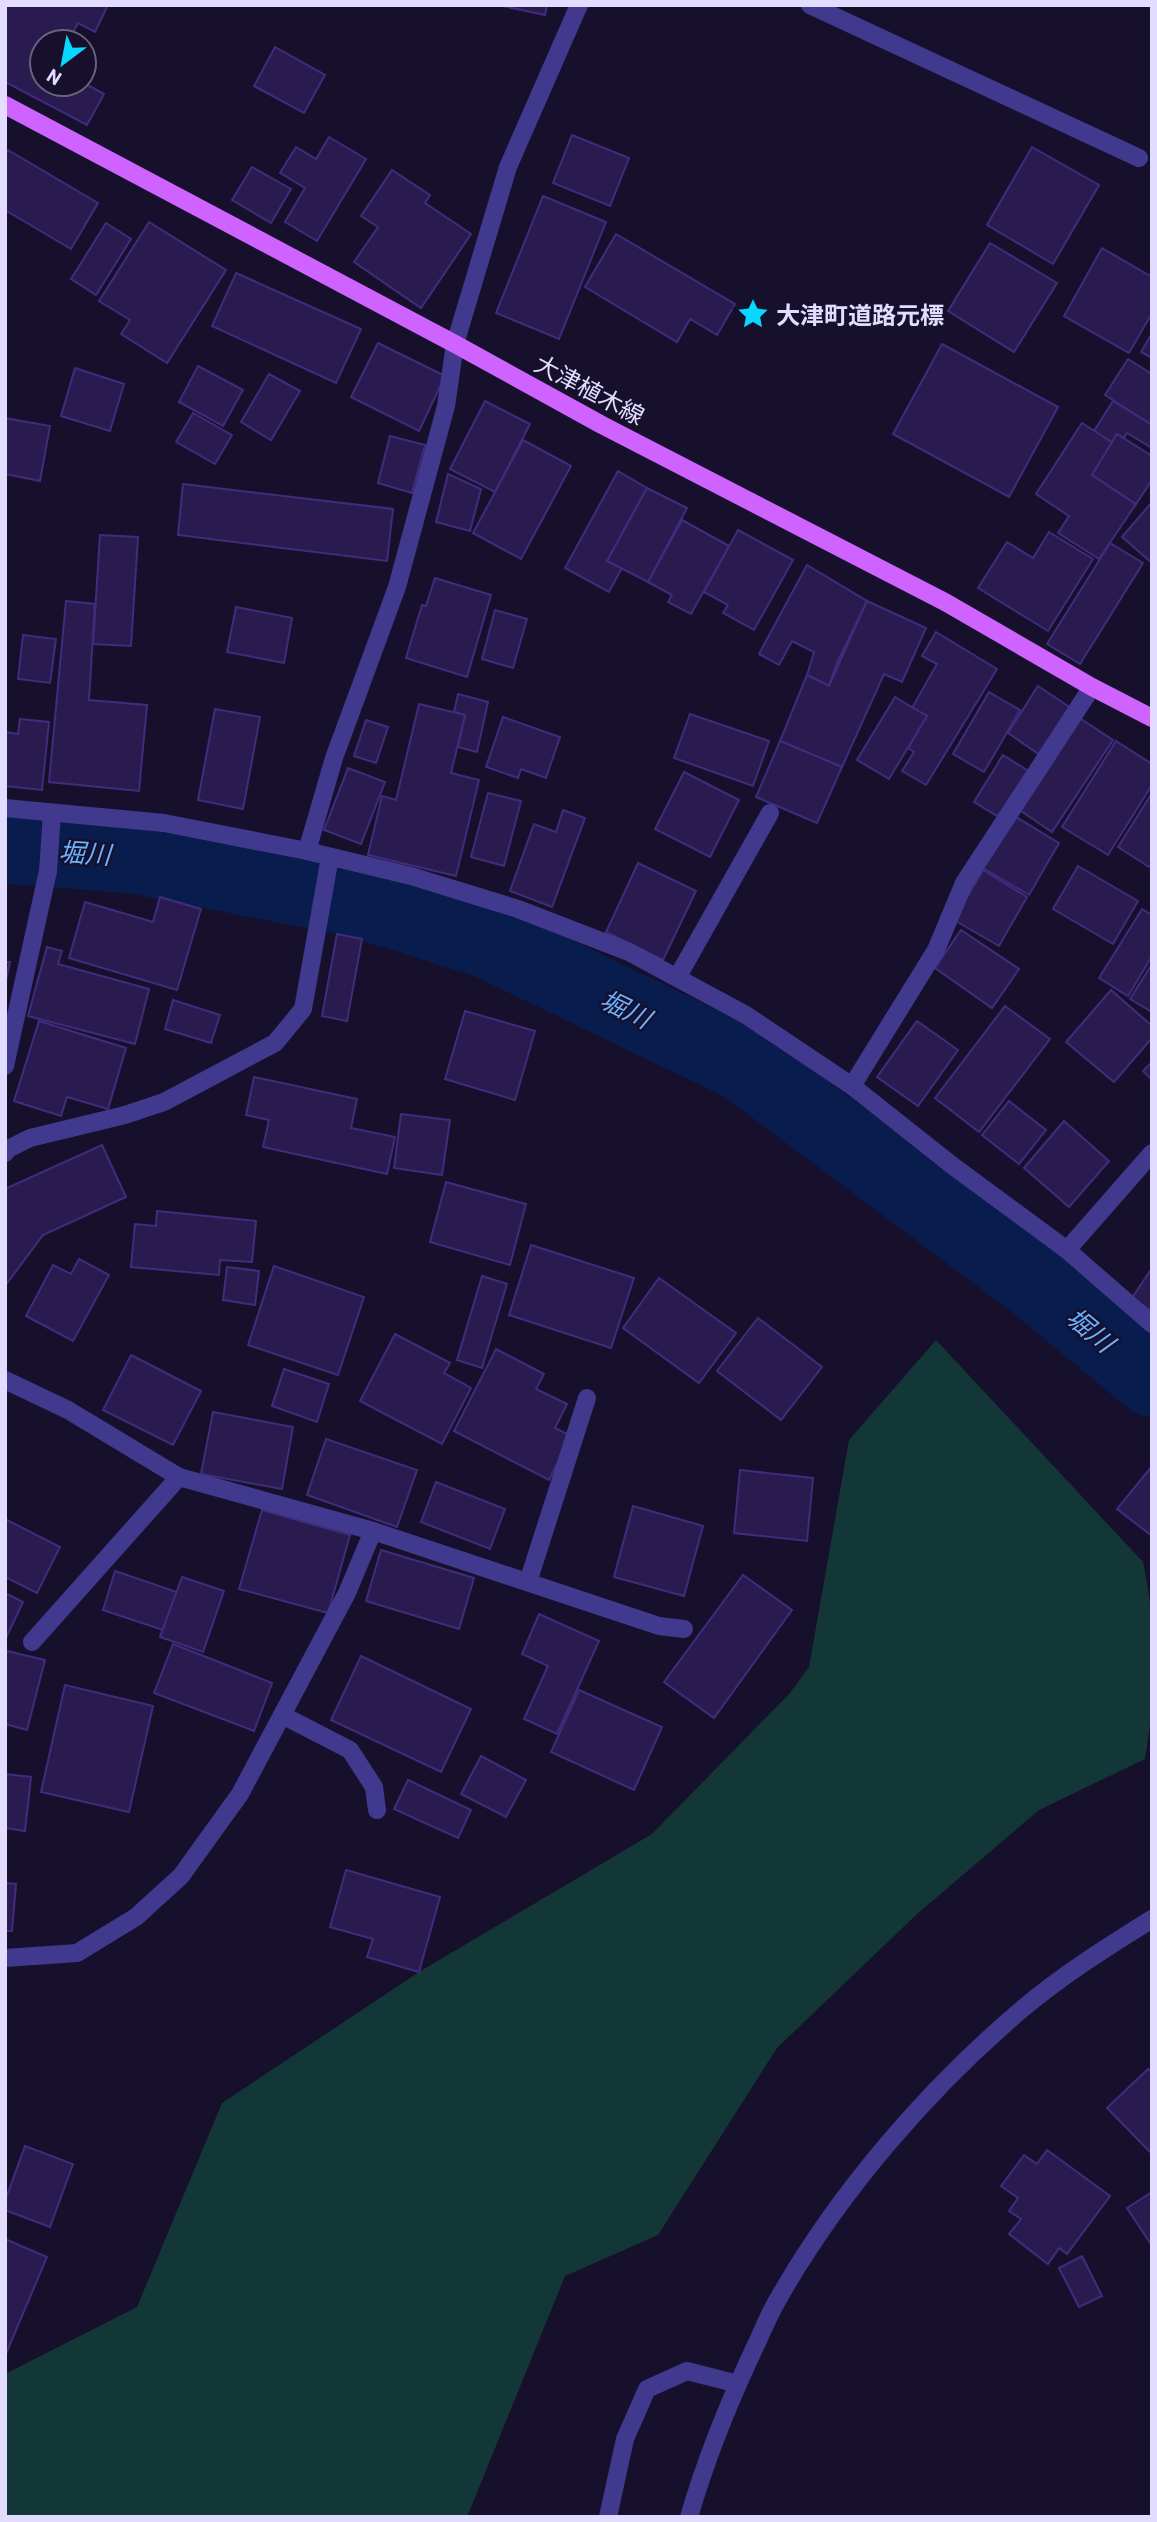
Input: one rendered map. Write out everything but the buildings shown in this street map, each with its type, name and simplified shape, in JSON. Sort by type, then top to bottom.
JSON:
[{"type":"main road","name":"大津植木線","points":[[5,105],[456,344],[602,425],[945,602],[1152,718]]},
{"type":"street","points":[[307,851],[334,758],[397,587],[446,406],[456,344],[508,167],[579,5]]},
{"type":"street","points":[[810,5],[1139,158]]},
{"type":"street","points":[[852,1086],[936,950],[964,883],[1093,687]]},
{"type":"street","points":[[5,808],[164,823],[307,851],[411,876],[518,909],[629,952],[746,1015],[852,1086],[953,1166],[1067,1250],[1152,1324]]},
{"type":"street","points":[[5,1066],[48,871],[52,813]]},
{"type":"street","points":[[677,978],[770,813]]},
{"type":"street","points":[[5,1153],[30,1138],[125,1115],[164,1102],[275,1043],[303,1009],[330,857]]},
{"type":"street","points":[[1067,1250],[1152,1153]]},
{"type":"street","points":[[5,1380],[68,1410],[179,1478],[373,1531],[659,1626],[684,1629]]},
{"type":"street","points":[[528,1582],[587,1398]]},
{"type":"street","points":[[32,1642],[179,1478]]},
{"type":"street","points":[[5,1958],[77,1953],[136,1917],[181,1875],[240,1794],[347,1593],[373,1531]]},
{"type":"street","points":[[282,1715],[350,1750],[374,1787],[377,1810]]},
{"type":"street","points":[[689,2517],[705,2463],[738,2384],[777,2302],[831,2217],[899,2131],[956,2070],[1023,2009],[1098,1953],[1152,1919]]},
{"type":"street","points":[[608,2517],[625,2439],[647,2389],[687,2371],[738,2384]]},
{"type":"green space","points":[[936,1340],[1143,1562],[1153,1636],[1153,1685],[1145,1759],[1039,1810],[917,1914],[777,2048],[658,2235],[565,2276],[467,2517],[5,2517],[5,2374],[137,2307],[222,2103],[419,1972],[652,1834],[790,1693],[809,1667],[849,1440]]},
{"type":"waterway","name":"堀川","points":[[5,846],[134,856],[358,900],[488,941],[743,1064],[1032,1280],[1152,1379]]},
{"type":"place","name":"大津町道路元標","points":[[753,314]]}]
